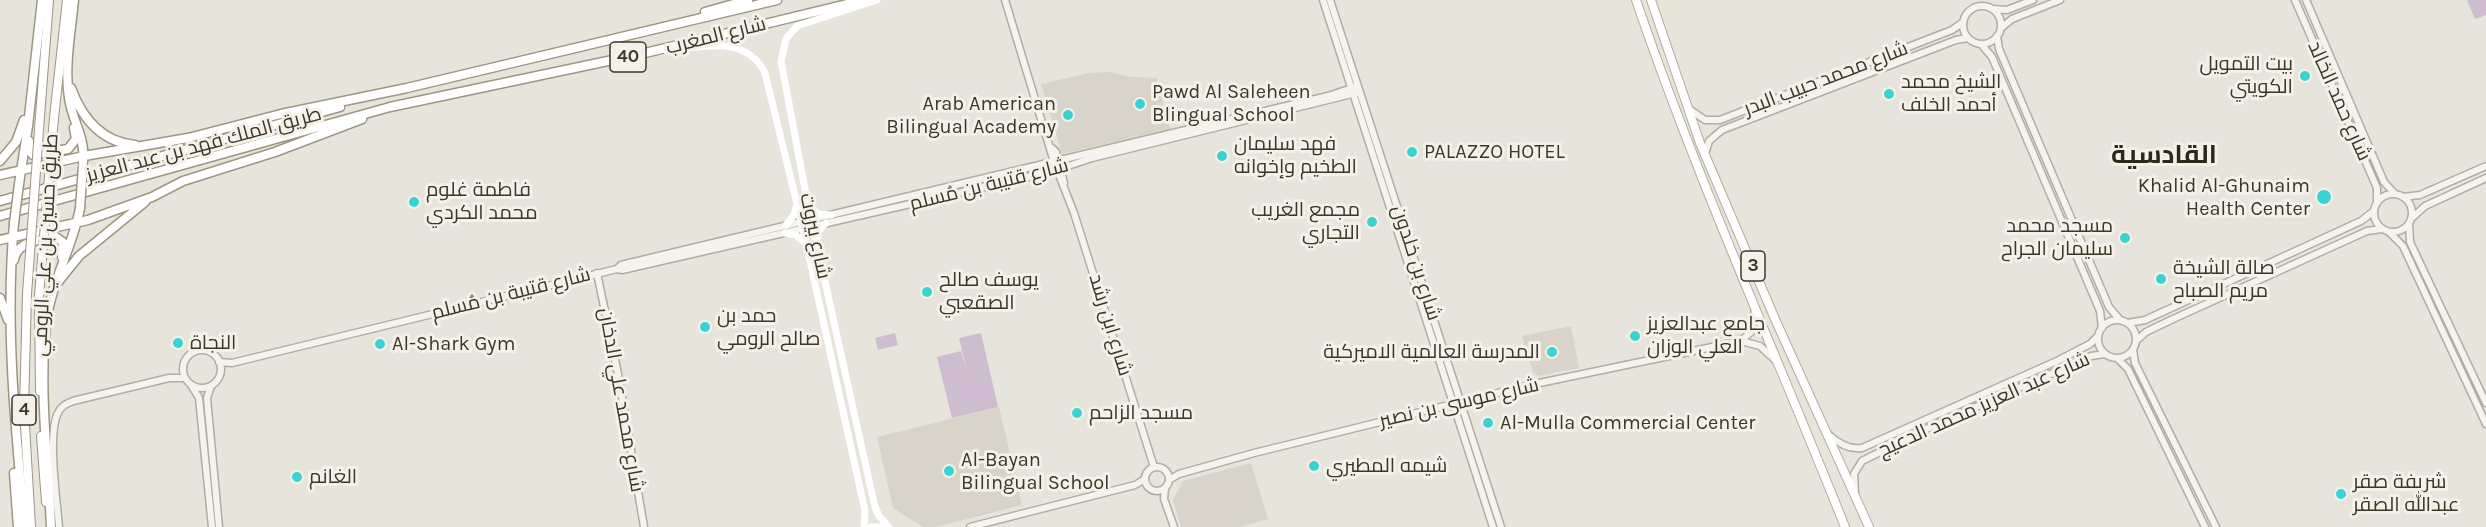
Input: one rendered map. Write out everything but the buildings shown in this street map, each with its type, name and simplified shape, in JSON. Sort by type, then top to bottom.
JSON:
[{"type":"highway","points":[[25,527],[11,330],[13,237],[42,0]]},
{"type":"highway","points":[[30,103],[32,114],[29,146],[32,154],[35,156],[72,147],[76,136],[65,99],[74,0]]},
{"type":"highway","points":[[633,35],[647,28],[748,0]]},
{"type":"highway","name":"شارع المغرب","points":[[407,88],[777,0]]},
{"type":"highway","name":"شارع المغرب","points":[[390,107],[641,54],[864,0]]},
{"type":"highway","points":[[68,78],[80,110],[100,132],[125,144],[156,144]]},
{"type":"highway","points":[[50,527],[44,371],[46,329],[53,290],[77,222],[84,156],[83,143],[69,100],[68,78]]},
{"type":"highway","points":[[0,175],[84,156],[156,144],[281,114],[407,88]]},
{"type":"highway","name":"طريق الملك فهد بن عبد العزيز","points":[[0,201],[407,88]]},
{"type":"highway","points":[[0,161],[16,142],[30,103]]},
{"type":"highway","points":[[0,240],[77,222],[152,197],[183,181],[295,145],[390,107]]},
{"type":"highway","name":"طريق الملك فهد بن عبد العزيز","points":[[0,216],[390,107]]},
{"type":"highway","points":[[53,290],[66,270],[79,256],[152,197]]},
{"type":"highway","points":[[12,273],[14,256],[19,248],[54,236],[63,242],[60,267]]},
{"type":"highway","points":[[0,298],[11,330]]},
{"type":"highway","points":[[18,448],[14,465],[18,527]]},
{"type":"main road","name":"طريق حسين بن علي الرومي","points":[[31,527],[24,397],[27,294],[49,0]]},
{"type":"main road","name":"طريق حسين بن علي الرومي","points":[[50,527],[41,437],[39,295],[67,0]]},
{"type":"main road","name":"شارع بيروت","points":[[877,0],[801,24],[790,33],[784,43],[782,61],[808,205],[847,384],[878,514],[888,527]]},
{"type":"main road","name":"3","points":[[1636,0],[1713,208],[1845,527]]},
{"type":"main road","name":"3","points":[[1651,0],[1705,154],[1775,319],[1869,527]]},
{"type":"main road","name":"شارع بيروت","points":[[641,54],[722,45],[738,48],[752,56],[763,69],[769,84],[802,225],[865,511],[864,527]]},
{"type":"main road","points":[[796,201],[794,215],[786,229],[806,244]]},
{"type":"main road","points":[[808,205],[818,214],[831,215]]},
{"type":"main road","points":[[816,242],[819,230],[826,223]]},
{"type":"main road","points":[[837,386],[842,383],[847,384]]},
{"type":"main road","points":[[849,441],[855,453],[862,480],[869,479]]},
{"type":"main road","points":[[871,527],[888,527]]},
{"type":"street","name":"شارع ابن رشد","points":[[1005,0],[1052,148],[1056,152],[1058,165],[1154,467]]},
{"type":"street","name":"شارع بن خلدون","points":[[1323,0],[1356,90]]},
{"type":"street","name":"شارع بن خلدون","points":[[1330,0],[1356,90],[1457,403],[1501,527]]},
{"type":"street","points":[[1968,0],[1969,10]]},
{"type":"street","points":[[1993,9],[2010,9],[2033,0]]},
{"type":"street","points":[[1981,44],[1990,42],[2012,19],[2057,0]]},
{"type":"street","name":"شارع حمد الخالد","points":[[2295,0],[2377,188],[2377,202]]},
{"type":"street","name":"شارع حمد الخالد","points":[[2306,0],[2384,182],[2395,194]]},
{"type":"street","points":[[2102,328],[2101,313],[1990,53],[1964,33],[1962,22],[1969,10],[1982,3],[1993,9],[2000,18],[1999,49],[2109,307],[2120,320]]},
{"type":"street","points":[[2010,9],[2008,14],[2012,19]]},
{"type":"street","name":"شارع محمد حبيب البدر","points":[[1689,109],[1705,120],[1720,120],[1952,30],[1962,22]]},
{"type":"street","name":"شارع محمد حبيب البدر","points":[[1705,154],[1709,141],[1722,130],[1956,40],[1968,38]]},
{"type":"street","points":[[1990,53],[1993,48],[1999,49]]},
{"type":"street","points":[[1890,54],[1888,63],[1892,65]]},
{"type":"street","points":[[1875,60],[1880,70]]},
{"type":"street","points":[[2325,70],[2332,70],[2334,66]]},
{"type":"street","points":[[2330,80],[2331,76],[2338,76]]},
{"type":"street","name":"شارع قتيبة بن مُسلم","points":[[219,362],[232,363],[617,269],[621,265],[802,225],[826,223],[1356,90]]},
{"type":"street","points":[[1788,94],[1791,103]]},
{"type":"street","points":[[1775,100],[1779,105],[1777,108]]},
{"type":"street","points":[[1720,120],[1718,123],[1722,130]]},
{"type":"street","name":"شارع قتيبة بن مُسلم","points":[[812,223],[831,215],[1058,165]]},
{"type":"street","points":[[2486,166],[2420,195],[2384,196],[2377,202],[2374,211],[2375,221],[2401,243],[2486,424]]},
{"type":"street","points":[[2389,232],[2399,232],[2421,208],[2486,178]]},
{"type":"street","points":[[2403,197],[2411,207],[2408,231],[2410,242],[2486,403]]},
{"type":"street","points":[[2128,323],[2145,320],[2361,221],[2374,211]]},
{"type":"street","points":[[2361,221],[2365,224],[2365,232]]},
{"type":"street","points":[[2136,341],[2149,330],[2365,232],[2382,229]]},
{"type":"street","points":[[2070,241],[2076,241],[2079,236]]},
{"type":"street","points":[[2076,254],[2079,249],[2085,250]]},
{"type":"street","name":"شارع محمد علي الدخان","points":[[597,273],[618,374],[644,527]]},
{"type":"street","points":[[1741,341],[1752,331],[1755,307]]},
{"type":"street","points":[[2205,527],[2128,369],[2117,358],[2105,354],[2100,346],[2098,336],[2102,328],[2110,321],[2120,320],[2128,323],[2135,331],[2136,341],[2133,350],[2135,363],[2216,527]]},
{"type":"street","name":"شارع عبد العزيز محمد الدعيج","points":[[1828,435],[1854,449],[1865,447],[2090,344],[2098,336]]},
{"type":"street","points":[[1741,341],[1760,346],[1776,361]]},
{"type":"street","name":"شارع موسى بن نصير","points":[[1169,480],[1179,474],[1457,403],[1741,341]]},
{"type":"street","points":[[212,527],[199,398],[185,378],[183,368],[188,355],[198,350],[210,352],[219,362],[218,379],[211,386],[207,398],[219,527]]},
{"type":"street","points":[[2117,358],[2126,356],[2133,350]]},
{"type":"street","name":"شارع عبد العزيز محمد الدعيج","points":[[1855,493],[1855,470],[1860,463],[1870,457],[1924,430],[2093,355],[2105,354]]},
{"type":"street","name":"شارع قتيبة بن مُسلم","points":[[220,373],[232,363]]},
{"type":"street","points":[[2459,367],[2465,367],[2468,364]]},
{"type":"street","points":[[169,378],[183,368]]},
{"type":"street","points":[[2032,371],[2032,379],[2035,381]]},
{"type":"street","points":[[2464,379],[2466,375],[2473,375]]},
{"type":"street","points":[[2020,377],[2024,386]]},
{"type":"street","points":[[59,527],[53,439],[54,423],[58,412],[66,404],[169,378],[185,378]]},
{"type":"street","points":[[191,385],[201,388],[211,386]]},
{"type":"street","name":"شارع بن خلدون","points":[[1457,403],[1493,527]]},
{"type":"street","points":[[1933,415],[1932,423],[1935,425]]},
{"type":"street","points":[[1920,421],[1925,426],[1924,430]]},
{"type":"street","points":[[1865,447],[1865,454],[1870,457]]},
{"type":"street","points":[[1135,486],[1145,479],[1148,471],[1154,467],[1162,467],[1167,472],[1169,480],[1164,499]]},
{"type":"street","name":"شارع موسى بن نصير","points":[[1167,472],[1179,474]]},
{"type":"street","points":[[1145,479],[1148,487]]},
{"type":"street","points":[[969,527],[1135,486],[1148,487],[1164,499],[1174,527]]},
{"type":"street","points":[[1156,491],[1166,488]]},
{"type":"street","points":[[2193,501],[2198,501],[2201,496]]},
{"type":"street","points":[[2199,514],[2203,509],[2209,512]]},
{"type":"shaded area","points":[[2467,0],[2486,0],[2486,15],[2475,19]]},
{"type":"shaded area","points":[[1109,72],[1131,77],[1157,78],[1170,129],[1062,154],[1041,84],[1089,73]]},
{"type":"shaded area","name":"المدرسة العالمية الاميركية","points":[[1571,326],[1579,368],[1538,376],[1533,372],[1522,336]]},
{"type":"shaded area","points":[[895,333],[898,345],[878,350],[875,338]]},
{"type":"shaded area","points":[[981,333],[998,407],[952,418],[937,357],[961,351],[967,373],[959,338]]},
{"type":"shaded area","name":"Al-Bayan Bilingual School","points":[[999,407],[1022,505],[936,527],[923,527],[893,508],[877,437]]},
{"type":"shaded area","points":[[1251,463],[1268,519],[1240,527],[1181,527],[1173,500],[1183,481]]},
{"type":"place","name":"بيت التمويل الكويتي","points":[[2305,76]]},
{"type":"place","name":"الشيخ محمد أحمد الخلف","points":[[1889,94]]},
{"type":"place","name":"Pawd Al Saleheen Blingual School","points":[[1140,104]]},
{"type":"place","name":"Arab American Bilingual Academy","points":[[1068,115]]},
{"type":"place","name":"PALAZZO HOTEL","points":[[1412,152]]},
{"type":"place","name":"فهد سليمان الطخيم وإخوانه","points":[[1222,156]]},
{"type":"place","name":"Khalid Al-Ghunaim Health Center","points":[[2324,197]]},
{"type":"place","name":"فاطمة غلوم محمد الكردي","points":[[414,202]]},
{"type":"place","name":"مجمع الغريب التجاري","points":[[1372,222]]},
{"type":"place","name":"مسجد محمد سليمان الجراح","points":[[2125,238]]},
{"type":"place","name":"صالة الشيخة مريم الصباح","points":[[2161,279]]},
{"type":"place","name":"يوسف صالح الصقعبي","points":[[927,292]]},
{"type":"place","name":"حمد بن صالح الرومي","points":[[705,327]]},
{"type":"place","name":"جامع عبدالعزيز العلي الوزان","points":[[1635,336]]},
{"type":"place","name":"النجاة","points":[[178,343]]},
{"type":"place","name":"Al-Shark Gym","points":[[380,344]]},
{"type":"place","name":"المدرسة العالمية الاميركية","points":[[1552,352]]},
{"type":"place","name":"مسجد الزاحم","points":[[1077,413]]},
{"type":"place","name":"Al-Mulla Commercial Center","points":[[1488,423]]},
{"type":"place","name":"شيمه المطيري","points":[[1314,466]]},
{"type":"place","name":"Al-Bayan Bilingual School","points":[[949,471]]},
{"type":"place","name":"الغانم","points":[[297,477]]},
{"type":"place","name":"شريفة صقر عبدالله الصقر","points":[[2341,494]]},
{"type":"district","name":"القادسية","points":[[2164,156]]}]
